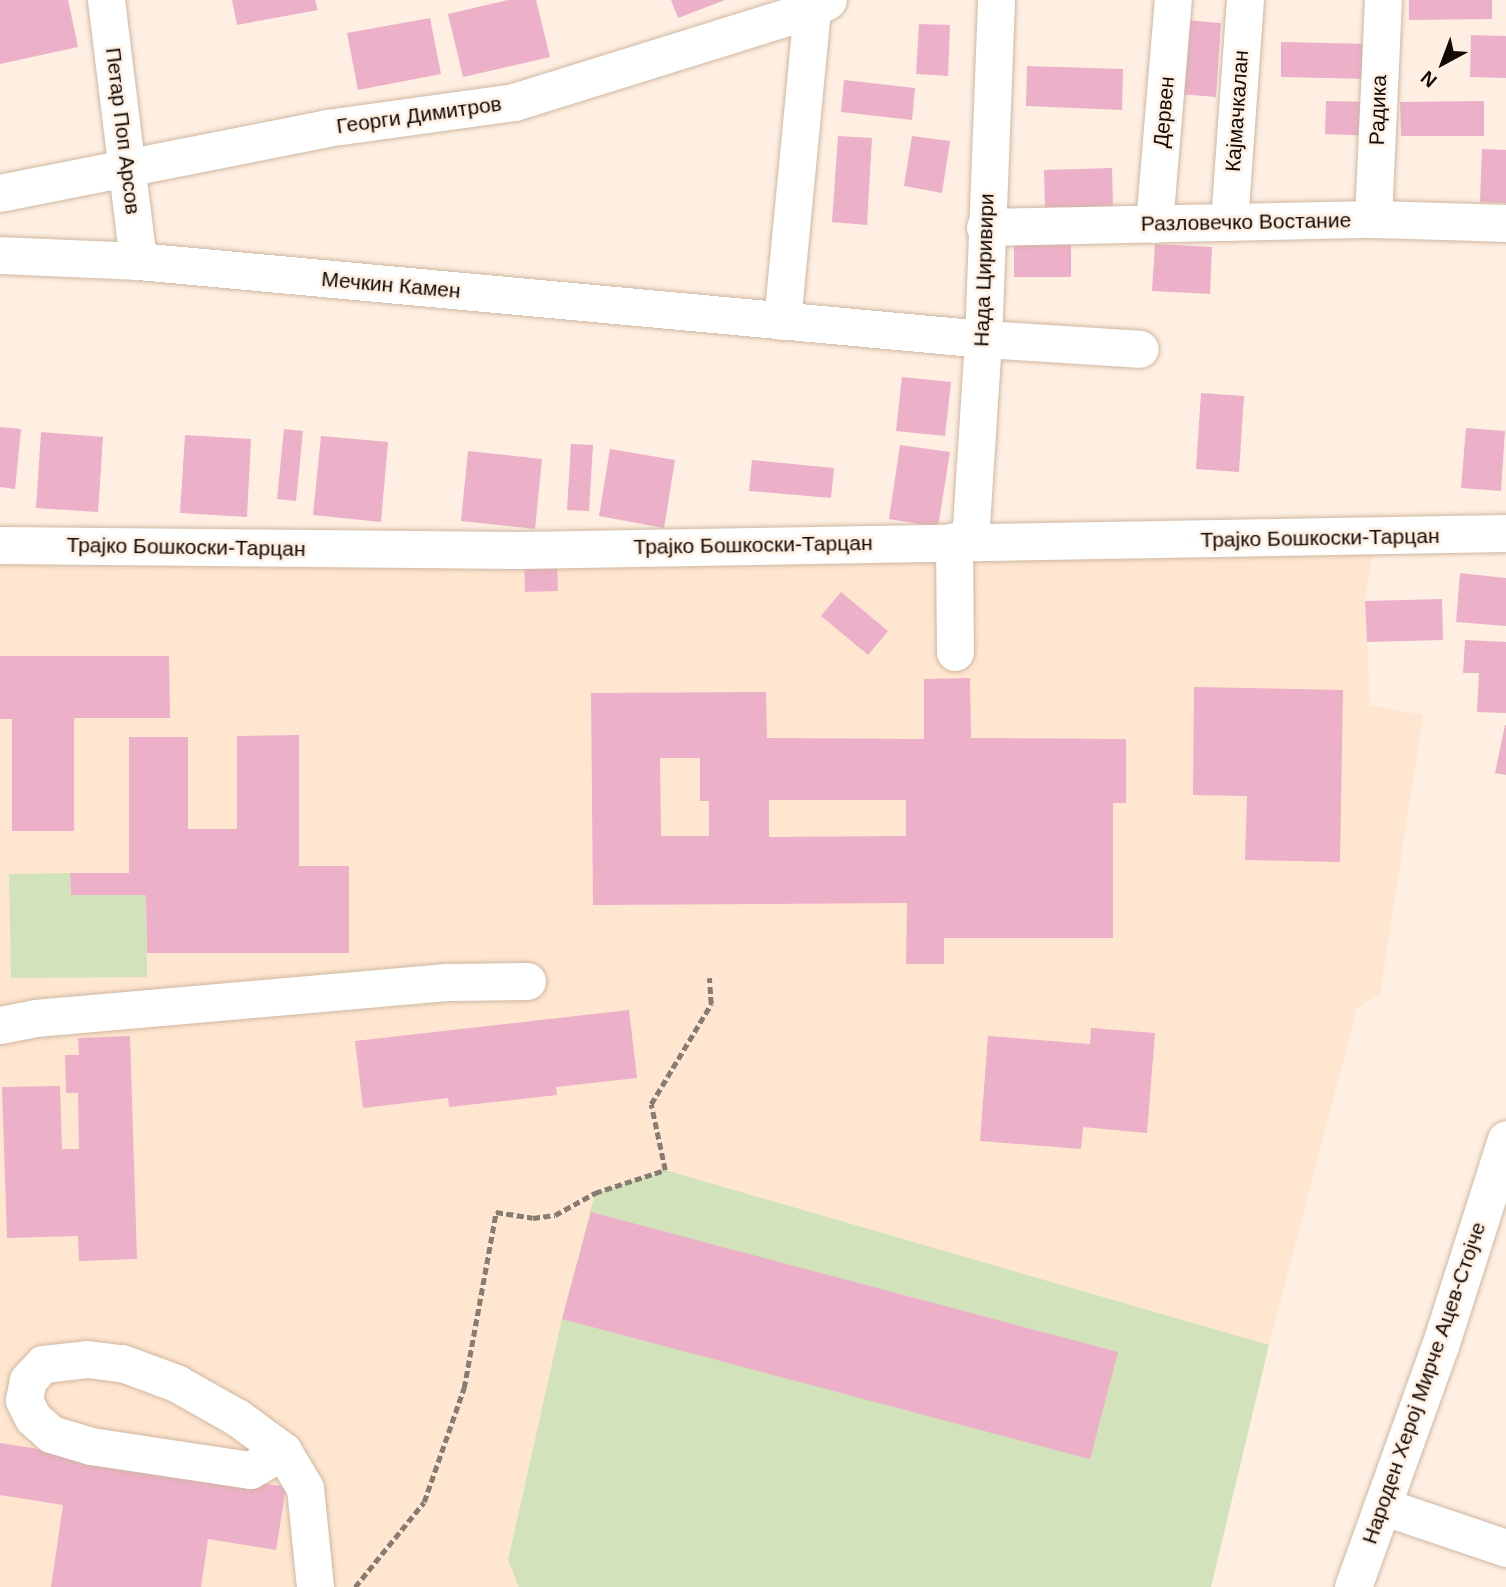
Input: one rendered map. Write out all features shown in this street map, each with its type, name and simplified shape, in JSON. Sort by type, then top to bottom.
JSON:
[{"type":"street","name":"Петар Поп Арсов","points":[[106,0],[129,167],[138,261]]},
{"type":"street","name":"Нада Циривири","points":[[955,652],[962,541],[983,339],[985,227],[996,0]]},
{"type":"street","name":"Дервен","points":[[1154,224],[1173,0]]},
{"type":"street","name":"Кајмачкалан","points":[[1229,222],[1245,0]]},
{"type":"street","name":"Радика","points":[[1373,219],[1382,0]]},
{"type":"street","name":"Георги Димитров","points":[[0,193],[327,128],[514,102],[820,4]]},
{"type":"street","points":[[782,321],[820,4]]},
{"type":"street","name":"Разловечко Востание","points":[[985,227],[1373,219],[1506,223]]},
{"type":"street","name":"Мечкин Камен","points":[[0,255],[138,261],[983,339]]},
{"type":"street","points":[[983,339],[1140,349]]},
{"type":"street","name":"Трајко Бошкоски-Тарцан","points":[[0,545],[407,551],[962,541],[1157,542],[1506,534]]},
{"type":"street","points":[[0,1024],[35,1018],[421,985],[527,981]]},
{"type":"street","name":"Народен Херој Мирче Ацев-Стојче","points":[[1353,1587],[1440,1346],[1506,1139]]},
{"type":"street","points":[[283,1451],[250,1470],[91,1446],[51,1434],[33,1418],[24,1400],[28,1380],[43,1364],[87,1359],[122,1363],[176,1383],[238,1418],[283,1451],[305,1488],[316,1587]]},
{"type":"street","points":[[1382,1506],[1506,1548]]},
{"type":"path","points":[[355,1587],[424,1502],[464,1388],[496,1212],[533,1217],[555,1215],[595,1193],[665,1170],[651,1104],[711,1004],[709,978]]},
{"type":"shaded area","points":[[1375,535],[1365,601],[1370,705],[1423,715],[1380,994],[1357,1008],[1269,1345],[665,1170],[595,1193],[562,1319],[508,1560],[519,1587],[344,1587],[316,1582],[315,1587],[0,1587],[0,545]]},
{"type":"green space","points":[[70,873],[71,895],[146,895],[147,977],[11,978],[9,874]]},
{"type":"green space","points":[[665,1170],[1269,1345],[1211,1587],[519,1587],[508,1560],[562,1319],[595,1193]]},
{"type":"building","points":[[0,0],[68,0],[78,47],[0,64]]},
{"type":"building","points":[[232,0],[315,0],[318,10],[237,25]]},
{"type":"building","points":[[508,0],[536,0],[550,57],[463,77],[448,14]]},
{"type":"building","points":[[671,0],[725,0],[678,18]]},
{"type":"building","points":[[1409,0],[1492,0],[1492,19],[1409,20]]},
{"type":"building","points":[[430,18],[441,74],[358,90],[347,33]]},
{"type":"building","points":[[1185,20],[1221,23],[1216,97],[1179,94]]},
{"type":"building","points":[[919,24],[950,25],[948,76],[916,74]]},
{"type":"building","points":[[1471,35],[1506,36],[1506,78],[1470,77]]},
{"type":"building","points":[[1281,42],[1371,44],[1370,79],[1281,77]]},
{"type":"building","points":[[1027,66],[1123,69],[1122,110],[1026,106]]},
{"type":"building","points":[[844,80],[915,88],[912,120],[841,112]]},
{"type":"building","points":[[1326,101],[1373,102],[1372,136],[1325,134]]},
{"type":"building","points":[[1484,101],[1484,136],[1401,136],[1400,102]]},
{"type":"building","points":[[838,136],[872,138],[867,225],[832,222]]},
{"type":"building","points":[[912,136],[950,141],[942,193],[904,186]]},
{"type":"building","points":[[1482,149],[1506,150],[1506,203],[1480,202]]},
{"type":"building","points":[[1112,168],[1113,208],[1045,209],[1044,170]]},
{"type":"building","points":[[1014,242],[1071,242],[1071,277],[1014,277]]},
{"type":"building","points":[[1155,244],[1212,247],[1210,294],[1152,291]]},
{"type":"building","points":[[902,377],[951,382],[945,436],[896,431]]},
{"type":"building","points":[[1201,393],[1244,396],[1239,472],[1196,469]]},
{"type":"building","points":[[0,427],[21,429],[15,489],[0,487]]},
{"type":"building","points":[[1466,428],[1505,431],[1501,491],[1461,488]]},
{"type":"building","points":[[284,429],[303,431],[296,501],[277,499]]},
{"type":"building","points":[[41,432],[103,437],[98,512],[36,508]]},
{"type":"building","points":[[185,435],[251,439],[247,517],[180,513]]},
{"type":"building","points":[[321,436],[388,442],[381,522],[313,515]]},
{"type":"building","points":[[571,444],[593,445],[589,511],[567,510]]},
{"type":"building","points":[[900,445],[950,452],[938,527],[889,519]]},
{"type":"building","points":[[610,449],[675,460],[664,528],[599,516]]},
{"type":"building","points":[[468,451],[542,459],[535,529],[461,521]]},
{"type":"building","points":[[752,460],[834,468],[831,498],[749,491]]},
{"type":"building","points":[[524,557],[557,557],[558,591],[525,592]]},
{"type":"building","points":[[1460,573],[1506,578],[1506,626],[1456,622]]},
{"type":"building","points":[[841,592],[888,631],[868,655],[821,616]]},
{"type":"building","points":[[1442,599],[1443,640],[1367,642],[1365,601]]},
{"type":"building","points":[[1465,640],[1506,642],[1506,713],[1477,712],[1479,673],[1463,673]]},
{"type":"building","points":[[0,656],[169,656],[170,718],[74,718],[74,831],[12,831],[12,719],[0,719]]},
{"type":"building","points":[[970,678],[971,738],[1126,739],[1126,803],[1113,803],[1113,938],[944,938],[944,964],[906,964],[907,903],[593,905],[591,693],[766,692],[767,738],[924,739],[924,679]],"holes":[[[660,758],[700,758],[700,801],[709,801],[709,836],[661,836]],[[769,800],[906,800],[906,836],[769,837]]]},
{"type":"building","points":[[1194,687],[1343,690],[1340,862],[1245,860],[1247,796],[1193,795]]},
{"type":"building","points":[[1506,725],[1506,775],[1495,773]]},
{"type":"building","points":[[299,735],[299,866],[349,866],[349,953],[147,953],[146,895],[71,895],[70,873],[129,873],[129,737],[188,737],[188,829],[237,829],[237,736]]},
{"type":"building","points":[[629,1010],[637,1078],[556,1087],[557,1095],[449,1107],[448,1098],[363,1108],[355,1041]]},
{"type":"building","points":[[1091,1028],[1155,1033],[1147,1133],[1083,1127],[1081,1149],[980,1141],[988,1036],[1090,1044]]},
{"type":"building","points":[[130,1036],[137,1259],[79,1261],[78,1236],[7,1238],[2,1087],[60,1086],[62,1149],[79,1149],[78,1093],[66,1093],[65,1055],[79,1055],[78,1038]]},
{"type":"building","points":[[591,1212],[1118,1352],[1090,1459],[562,1319]]},
{"type":"building","points":[[0,1443],[286,1487],[276,1550],[208,1539],[201,1587],[51,1587],[63,1505],[0,1495]]}]
